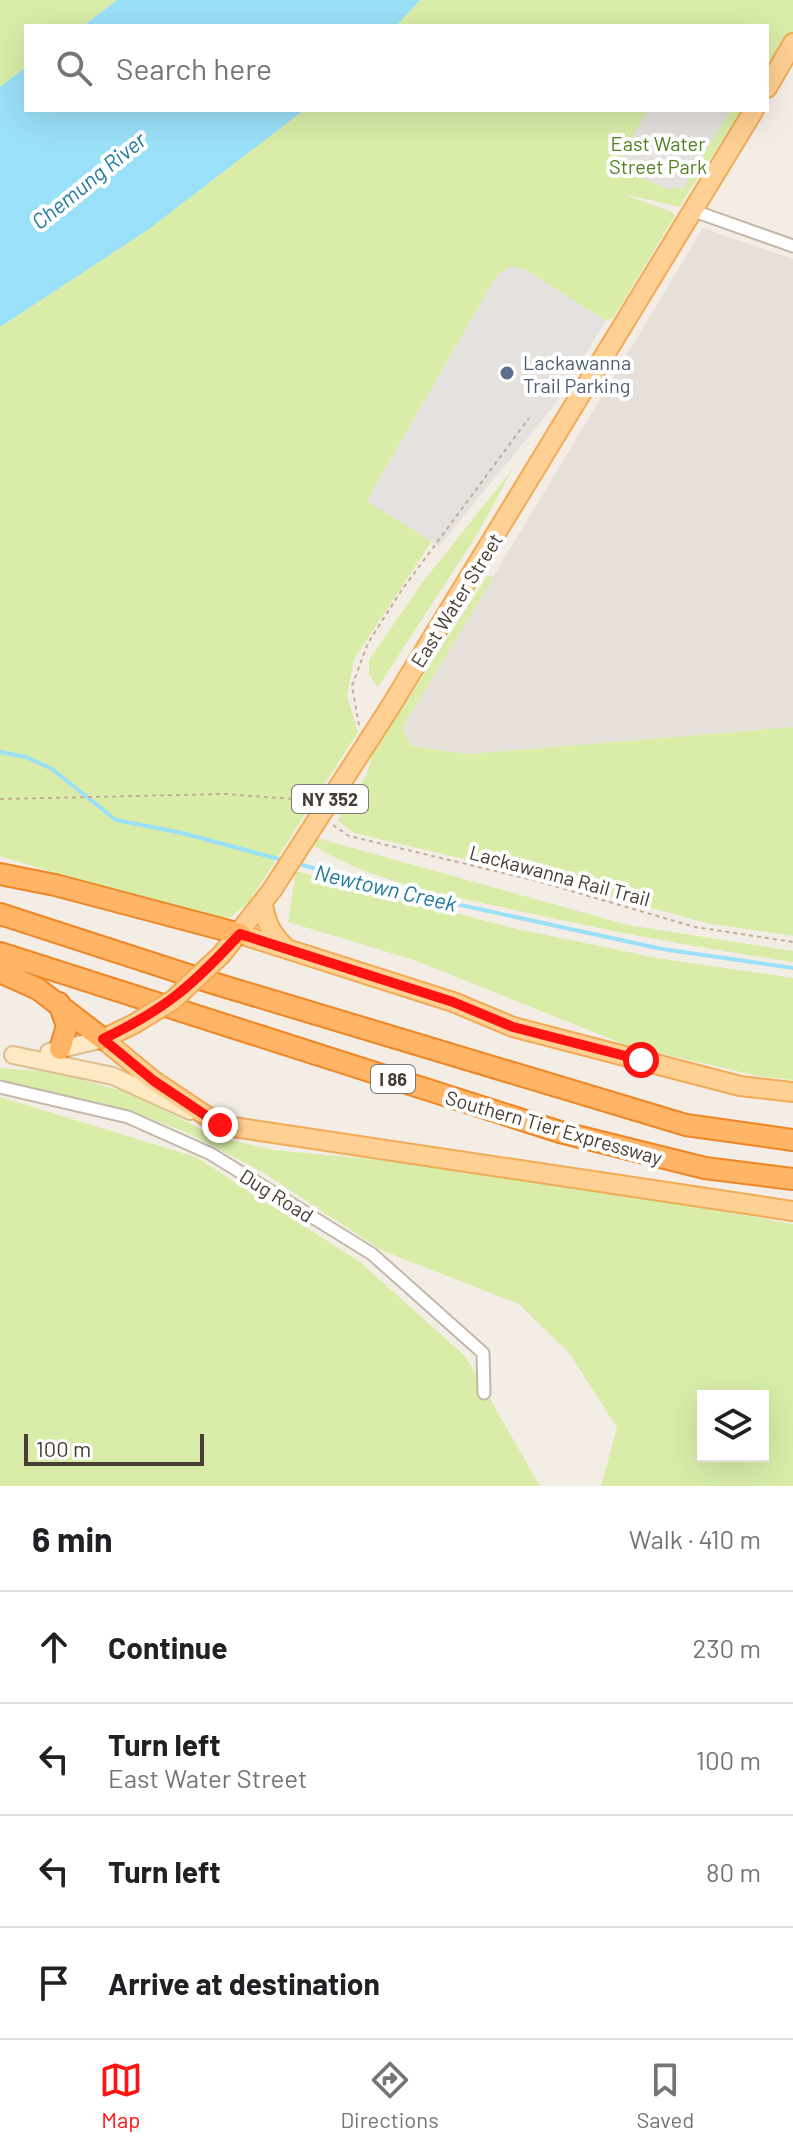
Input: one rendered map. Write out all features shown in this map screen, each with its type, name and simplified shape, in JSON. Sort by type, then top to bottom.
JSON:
[{"type":"highway","points":[[0,874],[55,885],[240,934]]},
{"type":"highway","name":"Southern Tier Expressway","points":[[0,914],[228,987],[686,1125],[793,1140]]},
{"type":"highway","name":"Southern Tier Expressway","points":[[0,953],[560,1132],[705,1168],[793,1179]]},
{"type":"highway","points":[[0,972],[38,989],[103,1039]]},
{"type":"highway","points":[[59,1003],[67,1026],[60,1049]]},
{"type":"main road","points":[[769,86],[786,70],[793,43]]},
{"type":"main road","name":"East Water Street","points":[[103,1039],[156,1012],[182,993],[240,934],[267,897],[389,709],[753,112]]},
{"type":"main road","points":[[267,897],[266,924],[287,949]]},
{"type":"main road","points":[[240,934],[453,1002],[513,1027],[740,1086],[793,1092]]},
{"type":"main road","points":[[103,1039],[154,1081],[220,1125],[793,1211]]},
{"type":"street","points":[[694,211],[793,246]]},
{"type":"street","points":[[7,1055],[45,1053],[103,1039]]},
{"type":"street","points":[[7,1055],[113,1076],[220,1125]]},
{"type":"street","name":"Dug Road","points":[[0,1087],[128,1117],[211,1154],[372,1254],[483,1353],[484,1393]]},
{"type":"path","points":[[361,733],[352,686],[368,643],[401,591],[529,418]]},
{"type":"path","points":[[0,799],[224,794],[293,799],[315,812]]},
{"type":"path","name":"Lackawanna Rail Trail","points":[[325,819],[349,836],[537,881],[695,927],[793,942]]},
{"type":"shaded area","points":[[647,112],[730,112],[682,190],[674,186],[671,190],[615,167]]},
{"type":"shaded area","points":[[703,228],[793,259],[793,727],[468,754],[413,746],[402,728]]},
{"type":"shaded area","name":"Lackawanna Trail Parking","points":[[510,266],[526,270],[606,321],[552,408],[439,546],[367,501],[496,277]]},
{"type":"green space","points":[[0,0],[117,0],[86,24],[24,24],[24,69],[0,87]]},
{"type":"green space","points":[[420,0],[793,0],[793,31],[769,68],[769,24],[398,24]]},
{"type":"green space","name":"East Water Street Park","points":[[301,112],[741,112],[679,207],[620,193],[672,212],[675,216],[614,317],[606,321],[526,270],[510,266],[496,277],[367,501],[432,541],[354,659],[347,696],[358,732],[248,903],[231,917],[213,921],[0,856],[0,327],[149,229]]},
{"type":"green space","points":[[512,470],[478,533],[378,687],[369,675],[369,660],[422,583]]},
{"type":"green space","points":[[488,575],[493,578],[402,728],[412,746],[468,754],[793,727],[793,936],[706,923],[544,878],[354,833],[338,821],[362,783],[371,756]]},
{"type":"green space","points":[[317,838],[628,925],[793,951],[793,962],[616,931],[433,892],[383,878],[335,858],[312,845]]},
{"type":"green space","points":[[296,871],[517,929],[657,958],[793,978],[793,1080],[758,1076],[628,1046],[414,960],[288,922]]},
{"type":"green space","points":[[0,1068],[54,1072],[133,1094],[214,1136],[273,1150],[405,1162],[647,1198],[793,1224],[793,1486],[601,1486],[617,1428],[570,1354],[519,1304],[383,1251],[262,1172],[186,1132],[135,1113],[0,1080]]},
{"type":"green space","points":[[0,1097],[196,1157],[360,1262],[466,1357],[540,1486],[0,1486]]},
{"type":"water","points":[[117,0],[420,0],[398,24],[86,24]]},
{"type":"water","name":"Chemung River","points":[[24,69],[24,112],[301,112],[149,229],[0,327],[0,87]]},
{"type":"waterway","name":"Newtown Creek","points":[[0,752],[26,757],[52,769],[116,820],[182,833],[286,861]]},
{"type":"waterway","name":"Newtown Creek","points":[[295,863],[401,892],[662,949],[793,968]]},
{"type":"place","name":"Lackawanna Trail Parking","points":[[507,373]]},
{"type":"route","points":[[220,1125],[154,1081],[103,1039],[173,1000],[191,986],[240,934],[453,1002],[513,1027],[641,1060]]}]
